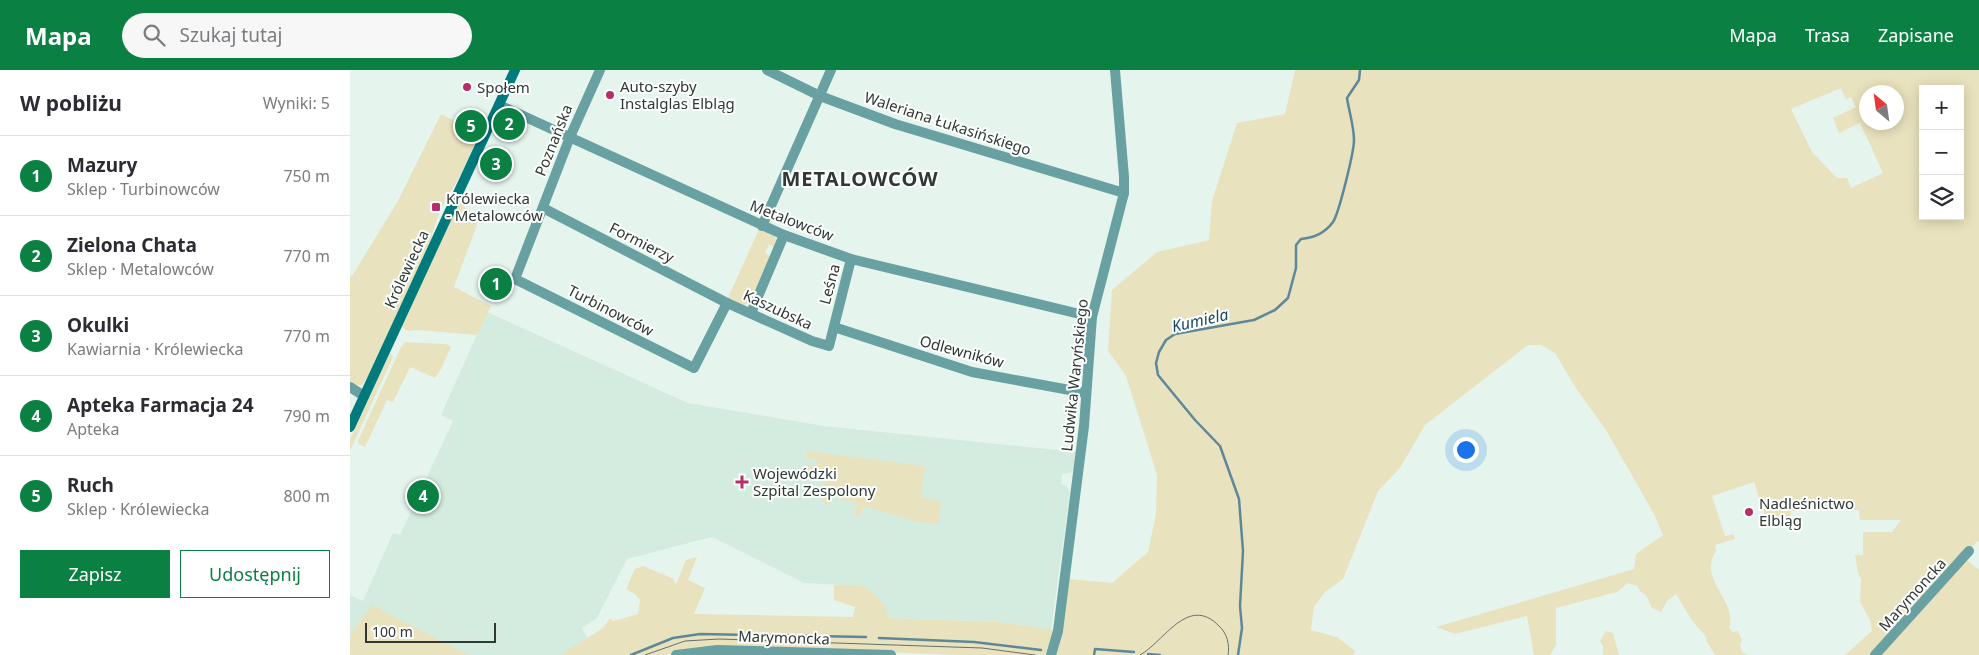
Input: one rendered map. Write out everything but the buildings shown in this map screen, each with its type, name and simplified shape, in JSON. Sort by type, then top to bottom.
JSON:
[{"type":"main road","name":"Królewiecka","points":[[350,427],[515,70]]},
{"type":"street","name":"Poznańska","points":[[515,279],[570,137],[600,70]]},
{"type":"street","name":"Waleriana Łukasińskiego","points":[[767,70],[820,96],[895,124],[1124,193]]},
{"type":"street","points":[[762,226],[831,70]]},
{"type":"street","name":"Ludwika Waryńskiego","points":[[1051,655],[1058,631],[1084,426],[1092,317],[1124,193],[1115,70]]},
{"type":"street","name":"Metalowców","points":[[499,105],[762,226],[851,259],[1092,317]]},
{"type":"street","name":"Formierzy","points":[[543,208],[727,303]]},
{"type":"street","points":[[751,313],[784,235]]},
{"type":"street","name":"Leśna","points":[[830,346],[851,259]]},
{"type":"street","name":"Turbinowców","points":[[515,279],[694,368]]},
{"type":"street","name":"Kaszubska","points":[[694,368],[727,303],[812,341],[830,346]]},
{"type":"street","name":"Odlewników","points":[[834,327],[972,372],[1086,393]]},
{"type":"street","points":[[350,386],[364,396]]},
{"type":"street","name":"Marymoncka","points":[[1875,655],[1969,551]]},
{"type":"street","name":"Marymoncka","points":[[676,655],[701,650],[891,655]]},
{"type":"shaded area","points":[[1295,70],[1979,70],[1979,542],[1977,541],[1964,558],[1979,570],[1979,655],[1845,655],[1872,631],[1870,620],[1860,602],[1861,579],[1855,555],[1863,555],[1863,532],[1892,532],[1901,520],[1860,520],[1859,510],[1791,511],[1791,515],[1767,523],[1754,482],[1712,496],[1725,536],[1734,534],[1735,539],[1715,545],[1716,551],[1711,572],[1729,609],[1731,618],[1729,628],[1733,632],[1738,631],[1742,640],[1740,645],[1742,652],[1748,655],[1715,655],[1705,635],[1693,622],[1676,594],[1667,601],[1661,612],[1652,608],[1646,595],[1637,586],[1628,583],[1617,592],[1556,608],[1556,645],[1550,655],[1534,655],[1527,616],[1455,634],[1436,627],[1634,569],[1636,554],[1663,535],[1654,514],[1606,430],[1577,390],[1555,353],[1541,345],[1528,345],[1425,425],[1400,468],[1378,491],[1343,579],[1325,592],[1314,607],[1311,630],[1337,637],[1355,651],[1354,655],[1054,655],[1069,579],[1112,583],[1148,552],[1156,514],[1157,475],[1126,376],[1108,351],[1112,290],[1157,252],[1209,240],[1212,201],[1237,123],[1285,114]],"holes":[[[1859,85],[1904,85],[1904,130],[1863,130],[1883,173],[1851,188],[1847,178],[1837,178],[1812,152],[1791,109],[1841,88],[1846,99],[1851,97],[1856,107],[1833,118],[1839,133],[1859,123]]]},
{"type":"shaded area","points":[[441,114],[479,134],[463,170],[440,211],[431,240],[368,376],[362,385],[355,385],[350,381],[350,275],[352,276],[398,201]]},
{"type":"shaded area","points":[[459,202],[479,219],[454,287],[491,306],[477,335],[417,330],[407,331],[402,326]]},
{"type":"shaded area","points":[[759,229],[774,236],[776,240],[774,247],[769,244],[765,253],[770,256],[750,303],[743,305],[728,298]]},
{"type":"shaded area","name":"Wojewódzki Szpital Zespolony","points":[[487,312],[688,403],[824,426],[1077,452],[1074,469],[1070,473],[1062,474],[1061,484],[1067,486],[1070,492],[1051,630],[1000,622],[887,618],[862,586],[804,583],[712,537],[627,559],[597,618],[582,628],[592,646],[572,655],[350,655],[350,595],[363,601],[393,533],[400,535],[453,421],[441,415]]},
{"type":"shaded area","points":[[405,342],[446,344],[451,347],[435,378],[410,367],[393,402],[387,400],[365,447],[359,444],[358,441]]},
{"type":"shaded area","points":[[390,353],[393,357],[350,451],[350,439]]},
{"type":"shaded area","points":[[807,451],[925,466],[921,498],[941,501],[939,524],[918,522],[864,506],[859,516],[854,515],[857,504],[832,496],[827,506],[821,499],[829,494],[816,470],[808,474],[806,465],[817,465],[816,458],[806,459]]},
{"type":"shaded area","points":[[697,557],[688,580],[705,588],[694,614],[853,617],[855,607],[834,600],[834,585],[852,585],[862,586],[876,595],[886,609],[887,618],[1000,622],[1054,630],[1045,655],[961,655],[719,646],[687,649],[665,655],[560,655],[603,628],[610,618],[613,621],[638,614],[640,600],[635,594],[626,589],[635,569],[643,566],[674,579],[676,584],[686,560]]},
{"type":"shaded area","points":[[372,605],[469,655],[350,655],[350,639],[352,634],[356,625]]},
{"type":"shaded area","points":[[1606,631],[1613,633],[1619,655],[1603,655],[1603,646],[1600,641]]},
{"type":"waterway","name":"Kumiela","points":[[1238,655],[1242,628],[1240,606],[1243,551],[1239,499],[1220,446],[1195,420],[1158,375],[1156,363],[1159,352],[1166,340],[1175,334],[1254,320],[1275,310],[1288,298],[1296,268],[1296,245],[1301,239],[1323,232],[1333,222],[1339,207],[1354,140],[1347,98],[1359,80],[1360,70]]},
{"type":"waterway","points":[[631,655],[673,638],[700,634],[866,637]]},
{"type":"waterway","points":[[879,638],[974,642],[1041,650]]},
{"type":"waterway","points":[[1094,655],[1095,649],[1134,652]]},
{"type":"waterway","points":[[1148,654],[1160,655]]},
{"type":"tram line","points":[[1140,655],[1177,624],[1197,615],[1208,618],[1222,629],[1229,647],[1228,655]]},
{"type":"tram line","points":[[645,655],[685,641],[719,639],[982,648],[1035,655]]},
{"type":"place","name":"Społem","points":[[467,87]]},
{"type":"place","name":"Auto-szyby Instalglas Elbląg","points":[[610,95]]},
{"type":"place","name":"Zielona Chata","points":[[509,124]]},
{"type":"place","name":"Ruch","points":[[471,126]]},
{"type":"place","name":"Okulki","points":[[496,164]]},
{"type":"place","name":"Królewiecka - Metalowców","points":[[436,207]]},
{"type":"place","name":"Mazury","points":[[496,284]]},
{"type":"place","name":"Wojewódzki Szpital Zespolony","points":[[742,482]]},
{"type":"place","name":"Apteka Farmacja 24","points":[[423,496]]},
{"type":"place","name":"Nadleśnictwo Elbląg","points":[[1749,512]]},
{"type":"district","name":"METALOWCÓW","points":[[860,178]]}]
